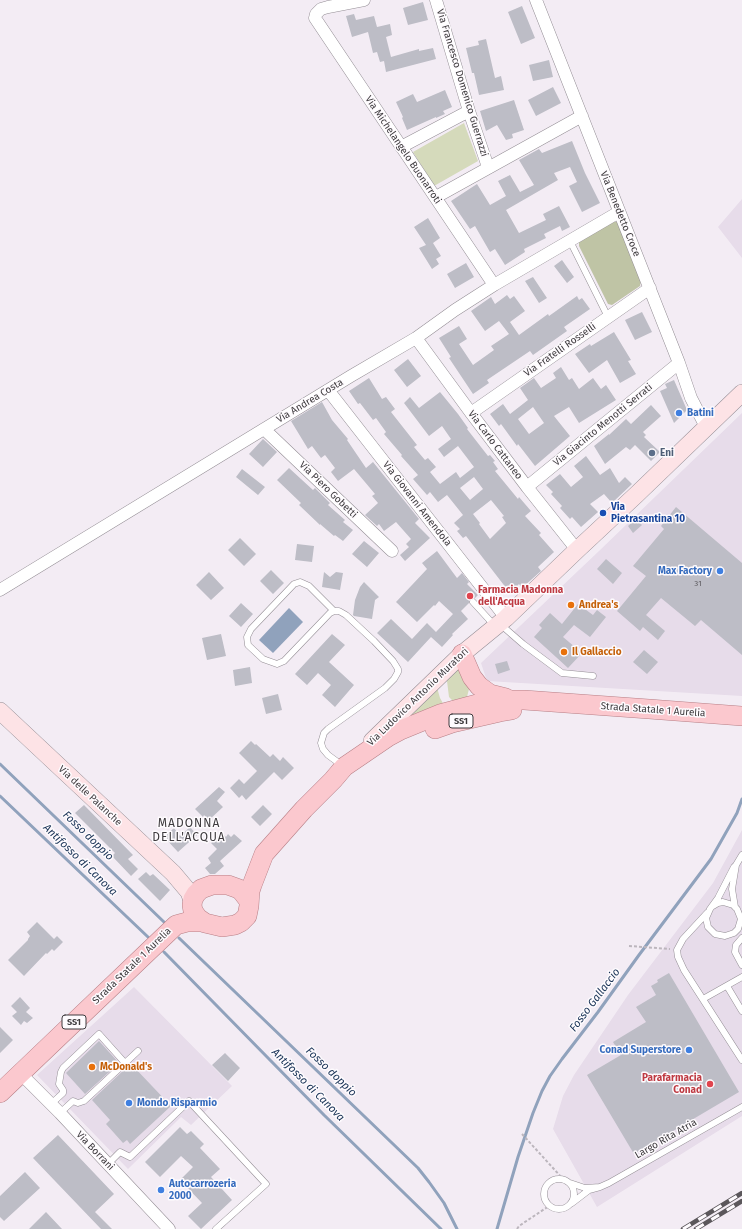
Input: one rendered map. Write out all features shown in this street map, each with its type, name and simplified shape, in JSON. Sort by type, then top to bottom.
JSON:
[{"type":"main road","points":[[462,654],[472,677],[483,690],[497,696],[517,700]]},
{"type":"main road","name":"Strada Statale 1 Aurelia","points":[[249,906],[250,891],[264,854],[347,765],[400,730],[440,714],[481,702],[517,700],[742,716]]},
{"type":"main road","name":"Strada Statale 1 Aurelia","points":[[309,804],[365,762],[414,736],[452,723],[500,712],[563,703]]},
{"type":"main road","points":[[228,885],[241,880],[246,876],[264,854]]},
{"type":"main road","points":[[176,925],[197,898],[212,885],[228,885],[239,889],[248,901],[249,906],[247,916],[235,925],[222,928],[210,925],[202,922],[193,911],[197,898]]},
{"type":"main road","name":"Strada Statale 1 Aurelia","points":[[0,1093],[148,950],[176,925],[187,922],[202,922]]},
{"type":"street","name":"Via Michelangelo Buonarroti","points":[[364,0],[321,9],[316,14],[316,20],[494,285]]},
{"type":"street","name":"Via Francesco Domenico Guerrazzi","points":[[436,0],[469,112],[488,167]]},
{"type":"street","name":"Via Benedetto Croce","points":[[536,0],[650,288],[691,398],[706,427]]},
{"type":"street","points":[[401,147],[469,112]]},
{"type":"street","points":[[436,197],[582,116]]},
{"type":"street","name":"Via Andrea Costa","points":[[0,590],[416,338],[455,310],[494,285],[619,212]]},
{"type":"street","name":"Via Fratelli Rosselli","points":[[471,413],[650,288]]},
{"type":"street","name":"Via Carlo Cattaneo","points":[[416,338],[527,487],[577,550]]},
{"type":"street","name":"Via Giacinto Menotti Serrati","points":[[527,487],[679,363]]},
{"type":"street","name":"Via Giovanni Amendola","points":[[328,390],[497,625]]},
{"type":"street","name":"Via Ludovico Antonio Muratori","points":[[347,765],[462,654],[497,625],[636,496],[742,393]]},
{"type":"street","name":"Via Piero Gobetti","points":[[264,429],[392,550]]},
{"type":"street","name":"Via delle Palanche","points":[[0,711],[180,881],[190,886],[197,898]]},
{"type":"street","name":"Via Borrani","points":[[20,1073],[60,1113],[169,1229]]},
{"type":"lane","points":[[570,241],[608,317]]},
{"type":"lane","points":[[334,611],[309,586],[300,582],[294,584],[251,629],[247,637],[248,645],[263,659],[277,664],[284,661],[330,613],[334,611],[343,612],[393,661],[398,669],[394,679],[385,688],[324,733],[322,743],[323,749],[328,755],[347,765]]},
{"type":"lane","points":[[473,602],[497,625],[562,673],[593,676]]},
{"type":"lane","points":[[742,855],[713,906],[682,939],[677,950],[678,957],[684,970],[742,1060]]},
{"type":"lane","points":[[707,913],[708,927],[715,934],[725,936],[734,933],[738,929],[741,919],[732,888],[736,865]]},
{"type":"lane","points":[[713,906],[723,902],[728,903],[738,910]]},
{"type":"lane","points":[[742,938],[736,945],[735,952],[742,965]]},
{"type":"lane","points":[[703,999],[742,978]]},
{"type":"lane","points":[[727,986],[742,1011]]},
{"type":"lane","points":[[51,1104],[63,1093],[63,1090],[59,1084],[63,1068],[99,1034],[125,1063]]},
{"type":"lane","points":[[60,1113],[73,1101],[78,1103],[84,1101],[138,1051]]},
{"type":"lane","points":[[108,1164],[120,1152],[130,1157],[189,1101],[266,1184],[216,1229]]},
{"type":"lane","name":"Largo Rita Atria","points":[[569,1206],[589,1190],[609,1183],[742,1107]]},
{"type":"lane","points":[[563,1179],[553,1180],[545,1187],[545,1202],[549,1206],[559,1210],[569,1206],[572,1202],[574,1194],[574,1190],[570,1183]]},
{"type":"lane","name":"Largo Rita Atria","points":[[563,1179],[585,1188],[600,1187]]},
{"type":"path","points":[[629,946],[677,950]]},
{"type":"path","points":[[522,1134],[563,1179]]},
{"type":"path","points":[[517,1229],[519,1226],[549,1206]]},
{"type":"shaded area","points":[[742,199],[742,258],[718,227]]},
{"type":"shaded area","points":[[742,413],[742,696],[487,681],[481,663]]},
{"type":"shaded area","points":[[742,830],[742,1116],[597,1207],[553,1129],[563,1096],[574,1075],[628,995],[713,883]]},
{"type":"shaded area","points":[[134,987],[232,1086],[191,1125],[181,1117],[128,1169],[37,1075]]},
{"type":"green space","points":[[464,123],[478,161],[434,186],[413,152]]},
{"type":"green space","points":[[613,221],[617,222],[641,281],[640,286],[612,305],[608,304],[579,246],[579,242]]},
{"type":"green space","points":[[456,670],[460,670],[469,689],[465,699],[454,702],[449,697],[447,681],[450,675]]},
{"type":"green space","points":[[438,682],[438,691],[444,705],[392,730]]},
{"type":"water","points":[[289,608],[303,622],[273,653],[259,640]]},
{"type":"building","points":[[423,2],[428,20],[408,25],[403,8]]},
{"type":"building","points":[[522,6],[535,38],[521,44],[508,12]]},
{"type":"building","points":[[354,14],[356,20],[374,16],[377,27],[390,24],[392,35],[386,37],[391,57],[419,49],[419,51],[433,48],[436,59],[386,72],[384,61],[380,62],[377,52],[373,53],[368,32],[352,37],[346,16]]},
{"type":"building","points":[[486,39],[495,78],[501,76],[504,90],[479,95],[466,48],[479,45],[478,41]]},
{"type":"building","points":[[549,60],[553,77],[533,81],[529,65]]},
{"type":"building","points":[[553,87],[561,103],[536,116],[528,100]]},
{"type":"building","points":[[445,90],[452,107],[443,111],[445,114],[407,130],[396,102],[413,94],[417,102]]},
{"type":"building","points":[[514,100],[524,130],[512,134],[513,138],[506,140],[497,125],[486,131],[480,111]]},
{"type":"building","points":[[572,141],[585,173],[600,203],[582,212],[569,186],[577,182],[570,167],[554,173],[558,180],[506,210],[519,233],[546,220],[543,214],[559,206],[570,227],[562,231],[560,226],[544,234],[546,238],[524,249],[525,252],[505,265],[495,249],[490,252],[475,226],[470,229],[451,201],[477,184],[490,205],[506,196],[498,181],[510,175],[520,192],[534,185],[519,160],[539,149],[542,153]]},
{"type":"building","points":[[428,218],[440,238],[433,243],[441,256],[436,259],[439,264],[432,269],[419,248],[426,245],[414,227]]},
{"type":"building","points":[[562,260],[574,277],[567,283],[554,266]]},
{"type":"building","points":[[466,263],[474,277],[455,288],[447,274]]},
{"type":"building","points":[[533,277],[547,298],[539,303],[525,281]]},
{"type":"building","points":[[507,295],[510,299],[514,296],[525,311],[510,322],[519,335],[548,314],[549,316],[577,296],[579,300],[582,298],[590,309],[564,327],[567,331],[533,355],[530,351],[487,380],[489,383],[473,394],[449,358],[451,357],[439,338],[459,326],[467,339],[459,344],[473,365],[494,350],[491,346],[509,334],[499,321],[485,331],[471,311],[491,297],[495,304]]},
{"type":"building","points":[[642,312],[652,332],[635,340],[625,320]]},
{"type":"building","points":[[614,332],[631,360],[628,361],[636,374],[620,383],[607,360],[589,373],[575,354],[590,344],[591,346]]},
{"type":"building","points":[[408,359],[421,376],[407,387],[394,370]]},
{"type":"building","points":[[561,367],[569,380],[572,378],[579,389],[593,378],[601,389],[606,385],[616,400],[579,423],[569,407],[554,416],[570,436],[535,466],[518,444],[517,446],[501,424],[499,426],[490,414],[503,404],[510,414],[528,400],[520,388],[534,378],[541,388],[556,378],[553,373]],"holes":[[[533,407],[544,423],[529,434],[518,419]]]},
{"type":"building","points":[[369,378],[382,399],[386,397],[395,409],[391,412],[417,445],[414,447],[425,460],[428,458],[436,467],[430,472],[440,484],[456,472],[460,478],[474,467],[458,446],[444,457],[438,449],[451,439],[442,426],[429,436],[404,403],[410,397],[419,408],[440,392],[488,456],[490,455],[495,461],[493,462],[498,469],[495,471],[518,499],[519,497],[531,511],[525,516],[541,533],[539,535],[554,552],[538,567],[541,571],[522,588],[519,584],[510,593],[466,536],[463,538],[457,531],[460,529],[454,523],[463,515],[447,495],[438,502],[430,492],[427,495],[413,479],[418,475],[384,434],[386,432],[376,418],[373,420],[360,403],[358,404],[349,391]],"holes":[[[474,477],[483,489],[470,500],[460,488]],[[491,500],[504,516],[502,517],[506,523],[490,539],[473,514]]]},
{"type":"building","points":[[674,380],[687,410],[674,423],[660,391],[667,388],[665,384]]},
{"type":"building","points":[[322,402],[332,420],[348,439],[347,440],[366,468],[373,462],[419,519],[415,523],[430,538],[405,561],[400,555],[409,547],[406,544],[411,539],[396,522],[384,531],[379,524],[377,526],[365,515],[378,503],[372,496],[375,494],[354,469],[338,481],[331,472],[335,468],[325,455],[321,458],[312,446],[308,449],[291,421]]},
{"type":"building","points":[[651,405],[661,416],[643,432],[646,435],[644,437],[660,452],[651,461],[635,445],[630,450],[626,447],[605,464],[594,446],[609,435],[626,419],[631,424]]},
{"type":"building","points":[[263,439],[277,452],[263,467],[249,454]]},
{"type":"building","points":[[586,456],[600,475],[610,468],[619,483],[625,477],[632,484],[612,503],[604,494],[590,504],[598,512],[581,527],[572,517],[570,519],[560,508],[562,506],[551,494],[553,492],[546,485],[560,474],[571,487],[583,477],[574,466]]},
{"type":"building","points":[[289,468],[313,490],[315,488],[330,503],[328,505],[345,520],[343,522],[353,530],[343,541],[320,525],[299,505],[301,503],[277,480]]},
{"type":"building","points":[[242,469],[265,487],[258,495],[236,477]]},
{"type":"building","points":[[676,507],[742,563],[742,655],[701,620],[695,626],[661,598],[646,615],[665,631],[658,640],[643,627],[640,631],[617,611],[646,576],[633,566],[664,529],[661,526]]},
{"type":"building","points":[[636,519],[642,525],[633,533],[628,526]]},
{"type":"building","points":[[240,538],[256,554],[244,566],[228,550]]},
{"type":"building","points":[[364,541],[379,553],[367,567],[352,554]]},
{"type":"building","points":[[297,544],[314,546],[312,562],[295,560]]},
{"type":"building","points":[[437,551],[457,578],[462,573],[469,582],[467,584],[478,595],[475,598],[470,599],[469,603],[461,611],[468,619],[452,634],[453,635],[442,647],[431,637],[408,662],[377,633],[391,619],[412,639],[427,623],[436,632],[453,614],[439,601],[417,622],[396,602],[427,569],[422,563]]},
{"type":"building","points":[[606,559],[622,573],[613,584],[597,569]]},
{"type":"building","points":[[271,570],[284,583],[273,594],[260,581]]},
{"type":"building","points":[[209,572],[224,588],[211,600],[196,585]]},
{"type":"building","points":[[324,572],[330,577],[336,572],[343,573],[340,590],[322,587]]},
{"type":"building","points":[[364,582],[379,597],[375,600],[372,619],[353,615],[355,600],[360,587]]},
{"type":"building","points":[[241,603],[253,614],[241,627],[229,616]]},
{"type":"building","points":[[578,604],[593,615],[597,610],[606,617],[590,637],[574,625],[563,637],[582,653],[568,668],[534,637],[542,628],[539,625],[550,613],[562,624]]},
{"type":"building","points":[[221,634],[226,656],[207,660],[202,638]]},
{"type":"building","points":[[332,634],[345,645],[329,662],[354,685],[335,707],[322,695],[331,685],[318,673],[307,685],[295,674]]},
{"type":"building","points":[[644,650],[658,662],[647,674],[633,662]]},
{"type":"building","points":[[507,661],[510,670],[498,674],[495,664]]},
{"type":"building","points":[[250,667],[252,683],[235,686],[233,670]]},
{"type":"building","points":[[278,694],[282,710],[266,714],[262,698]]},
{"type":"building","points":[[251,741],[270,757],[273,754],[280,761],[283,757],[294,768],[282,780],[274,772],[246,800],[242,795],[239,798],[230,788],[239,779],[244,784],[257,771],[239,753]]},
{"type":"building","points":[[219,787],[225,792],[217,801],[223,807],[209,820],[204,815],[203,817],[195,809]]},
{"type":"building","points":[[84,805],[133,855],[128,859],[138,869],[131,876],[112,856],[115,853],[75,813]]},
{"type":"building","points":[[263,805],[272,814],[260,826],[251,817]]},
{"type":"building","points":[[190,827],[197,835],[178,852],[164,837],[174,828],[180,836]]},
{"type":"building","points":[[228,834],[231,837],[234,834],[242,841],[220,861],[224,866],[215,874],[210,874],[205,868],[211,863],[208,858],[217,849],[211,843],[218,836],[221,838],[224,835],[226,837]]},
{"type":"building","points":[[146,872],[150,876],[153,874],[170,890],[160,901],[138,879]]},
{"type":"building","points":[[37,922],[54,939],[57,936],[63,942],[54,951],[52,949],[47,954],[46,953],[24,976],[8,960],[28,940],[30,936],[27,932]]},
{"type":"building","points":[[669,973],[739,1092],[634,1154],[587,1075],[621,1055],[613,1042],[646,1022],[636,1007],[656,995],[651,986],[658,982],[657,980]]},
{"type":"building","points":[[20,997],[30,1008],[26,1012],[33,1018],[27,1023],[24,1021],[21,1025],[12,1016],[17,1012],[11,1006]]},
{"type":"building","points":[[0,1027],[13,1040],[0,1053]]},
{"type":"building","name":"McDonald's","points":[[99,1041],[119,1063],[85,1094],[66,1073]]},
{"type":"building","points":[[225,1053],[240,1068],[228,1081],[212,1065]]},
{"type":"building","points":[[133,1066],[171,1106],[130,1144],[127,1140],[123,1143],[106,1124],[110,1120],[92,1100],[125,1069],[127,1071]]},
{"type":"building","points":[[180,1127],[187,1134],[191,1131],[204,1144],[200,1148],[220,1169],[211,1177],[232,1200],[201,1229],[188,1216],[202,1203],[180,1180],[193,1167],[181,1156],[160,1177],[145,1162]]},
{"type":"building","points":[[58,1135],[114,1194],[95,1212],[112,1229],[101,1229],[33,1158]]},
{"type":"building","points":[[25,1172],[40,1188],[4,1221],[0,1217],[0,1196]]},
{"type":"building","points":[[46,1212],[62,1229],[29,1229]]},
{"type":"waterway","name":"Fosso doppio","points":[[0,764],[164,922]]},
{"type":"waterway","name":"Antifosso di Canova","points":[[0,796],[148,937]]},
{"type":"waterway","name":"Fosso Gallaccio","points":[[497,1229],[518,1157],[533,1113],[550,1076],[711,859],[737,813],[742,799]]},
{"type":"waterway","name":"Fosso doppio","points":[[179,938],[418,1168],[444,1203],[457,1229]]},
{"type":"waterway","name":"Antifosso di Canova","points":[[164,952],[324,1115],[441,1229]]},
{"type":"railway","points":[[683,1229],[742,1193]]},
{"type":"railway","points":[[696,1229],[742,1201]]},
{"type":"place","name":"Batini","points":[[679,413]]},
{"type":"place","name":"Eni","points":[[652,453]]},
{"type":"place","name":"Via Pietrasantina 10","points":[[603,513]]},
{"type":"place","name":"Max Factory","points":[[720,571]]},
{"type":"place","name":"Farmacia Madonna dell'Acqua","points":[[470,596]]},
{"type":"place","name":"Andrea's","points":[[571,605]]},
{"type":"place","name":"Il Gallaccio","points":[[564,652]]},
{"type":"place","name":"Conad Superstore","points":[[689,1050]]},
{"type":"place","name":"McDonald's","points":[[92,1067]]},
{"type":"place","name":"Parafarmacia Conad","points":[[710,1084]]},
{"type":"place","name":"Mondo Risparmio","points":[[129,1103]]},
{"type":"place","name":"Autocarrozeria 2000","points":[[161,1190]]},
{"type":"district","name":"MADONNA DELL'ACQUA","points":[[189,831]]}]
